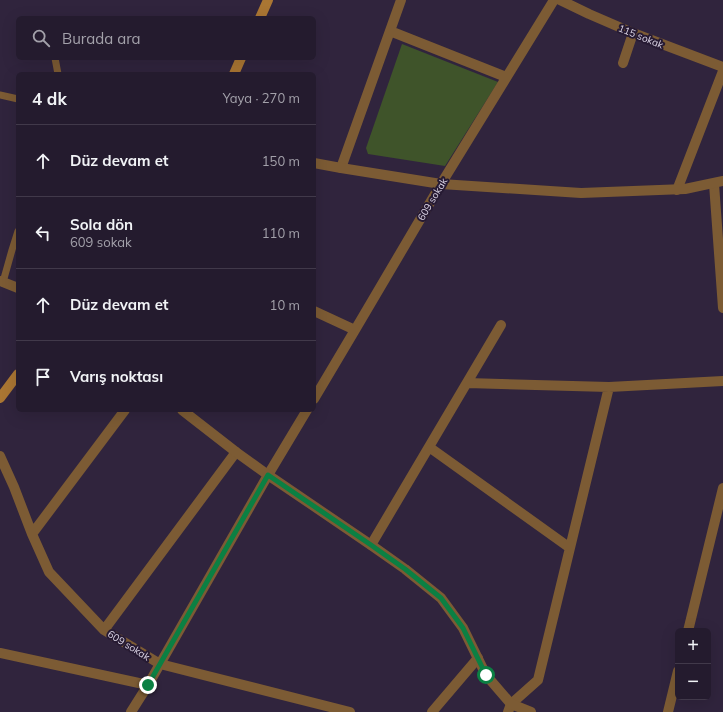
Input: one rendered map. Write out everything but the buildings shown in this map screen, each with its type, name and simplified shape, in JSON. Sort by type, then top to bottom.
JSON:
[{"type":"main road","points":[[261,16],[268,0]]},
{"type":"main road","points":[[235,72],[240,60]]},
{"type":"main road","points":[[0,398],[16,377]]},
{"type":"street","points":[[341,168],[401,0]]},
{"type":"street","name":"609 sokak","points":[[316,396],[441,184],[554,0]]},
{"type":"street","name":"115 sokak","points":[[560,0],[633,33],[723,67]]},
{"type":"street","points":[[390,31],[506,77]]},
{"type":"street","points":[[623,63],[633,33]]},
{"type":"street","points":[[677,190],[723,71]]},
{"type":"street","points":[[316,163],[441,184],[581,192],[677,190],[718,183],[723,308]]},
{"type":"street","points":[[2,282],[16,287]]},
{"type":"street","points":[[316,312],[355,330]]},
{"type":"street","points":[[371,545],[501,325]]},
{"type":"street","points":[[467,383],[609,387],[723,381]]},
{"type":"street","points":[[509,708],[538,680],[609,387]]},
{"type":"street","points":[[32,534],[124,412]]},
{"type":"street","points":[[185,412],[268,475],[405,569],[441,598],[463,628],[486,675],[509,708],[531,712]]},
{"type":"street","name":"609 sokak","points":[[0,456],[49,572],[104,630],[160,664],[306,412]]},
{"type":"street","points":[[429,447],[570,548]]},
{"type":"street","points":[[104,630],[236,452]]},
{"type":"street","points":[[689,628],[723,488]]},
{"type":"street","points":[[0,653],[148,685]]},
{"type":"street","points":[[432,712],[478,658]]},
{"type":"street","points":[[131,712],[160,664],[350,712]]},
{"type":"street","points":[[668,712],[675,683]]},
{"type":"lane","points":[[55,60],[58,72]]},
{"type":"lane","points":[[0,95],[16,99]]},
{"type":"lane","points":[[2,282],[16,237]]},
{"type":"green space","points":[[402,44],[498,82],[445,166],[368,154],[366,148]]},
{"type":"route","points":[[148,685],[268,475],[405,569],[441,598],[463,628],[486,675]]}]
